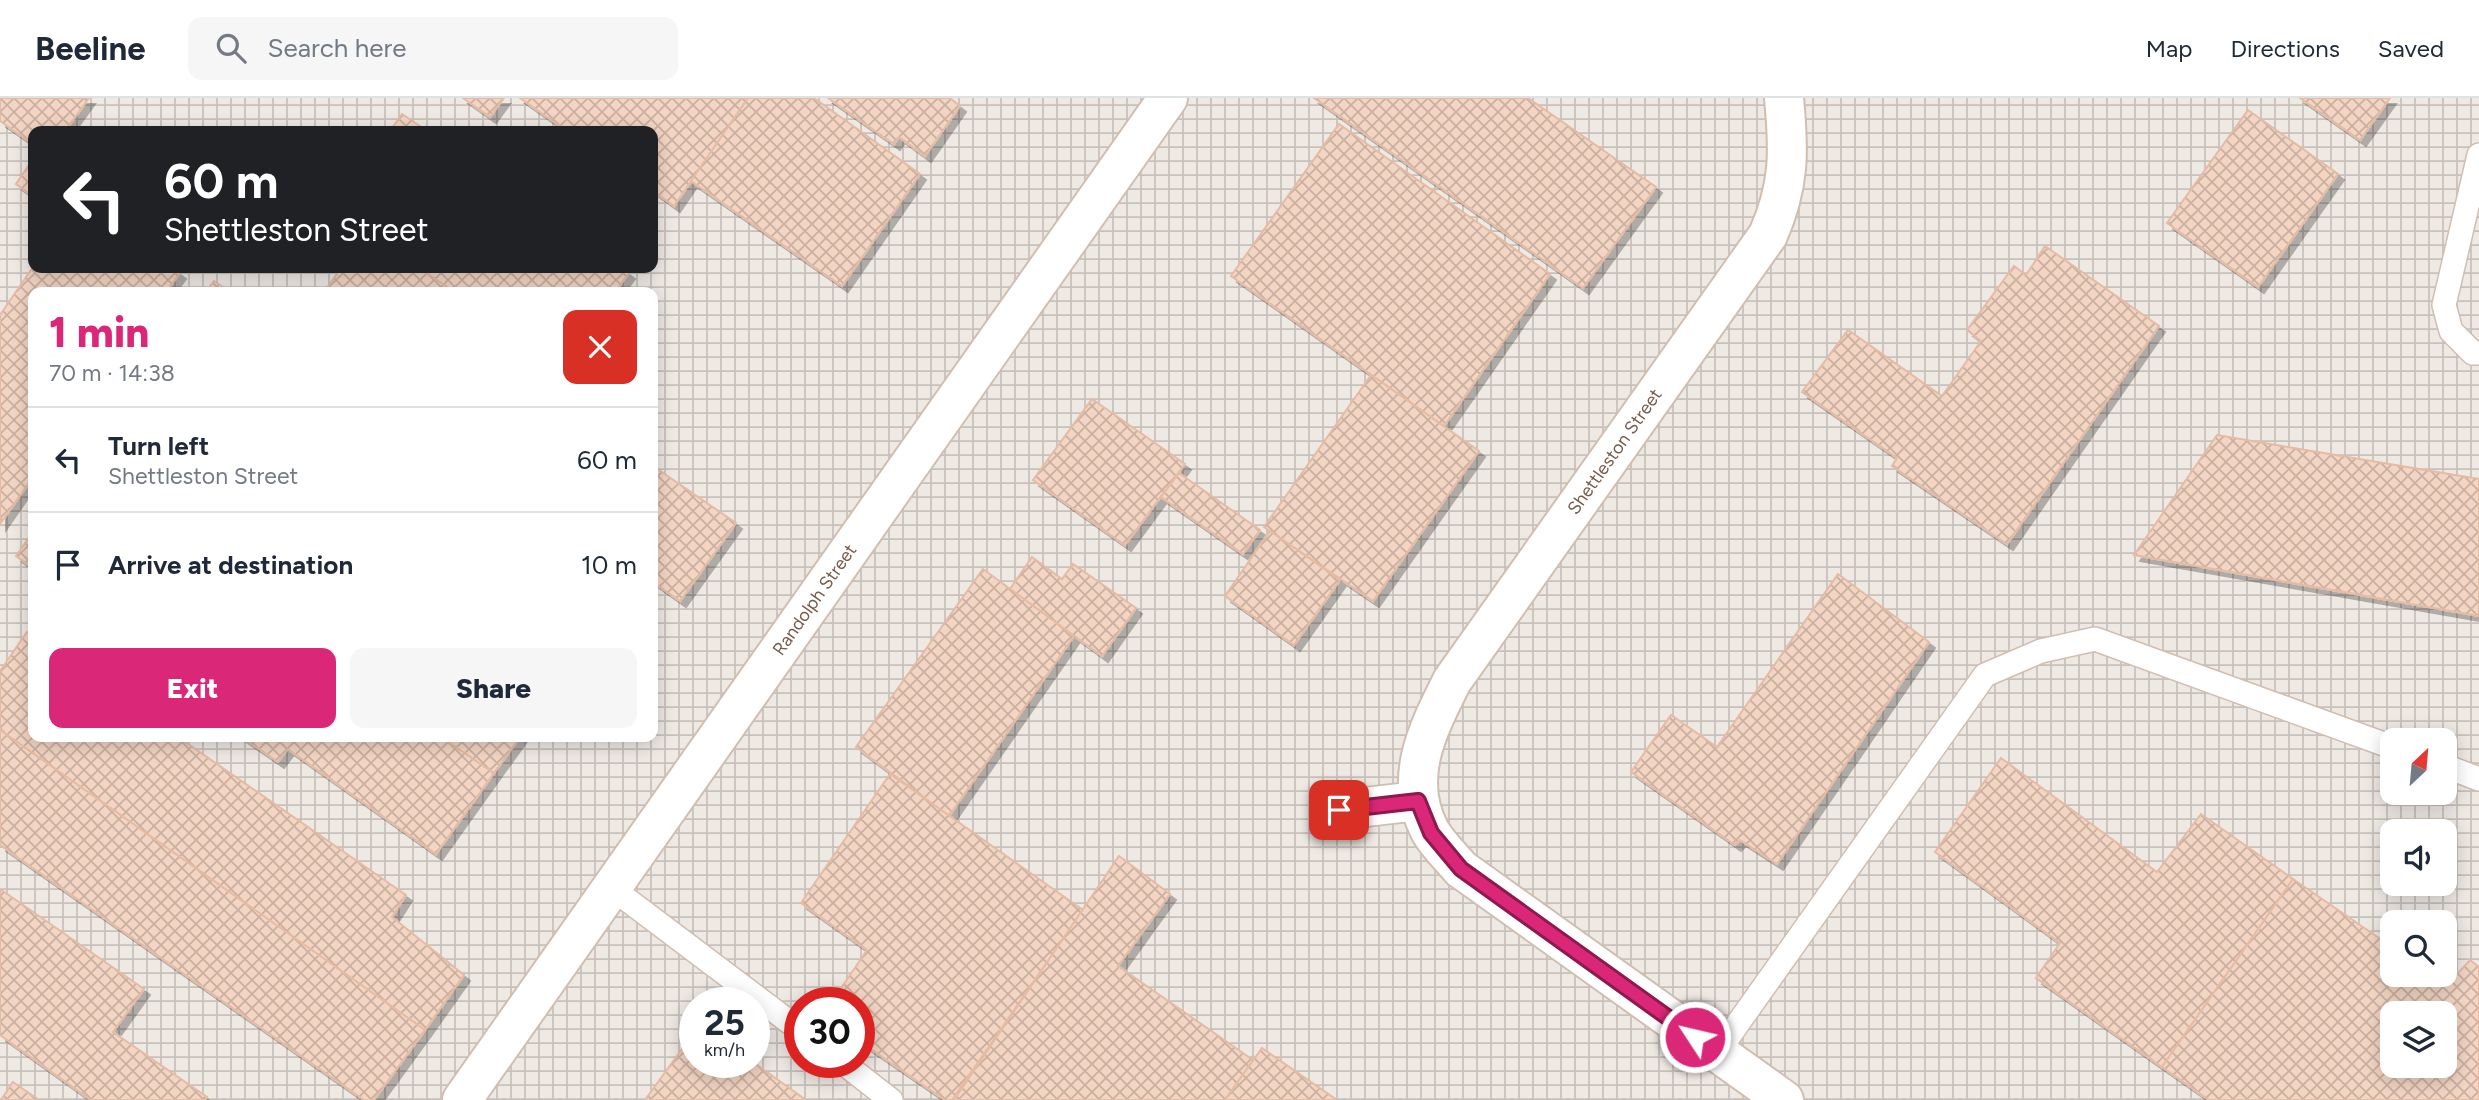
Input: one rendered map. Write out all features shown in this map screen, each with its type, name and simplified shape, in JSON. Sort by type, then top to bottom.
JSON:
[{"type":"street","name":"Randolph Street","points":[[462,1100],[1168,98]]},
{"type":"street","name":"Shettleston Street","points":[[1784,98],[1788,140],[1785,190],[1768,235],[1452,681],[1428,729],[1416,774],[1418,801],[1431,833],[1461,869],[1784,1100]]},
{"type":"street","points":[[1339,810],[1418,801]]},
{"type":"lane","points":[[2479,155],[2444,304],[2451,331],[2473,353],[2479,353]]},
{"type":"lane","points":[[1717,1053],[1984,675],[2041,651],[2095,639],[2380,743]]},
{"type":"lane","points":[[2457,771],[2479,779]]},
{"type":"lane","points":[[613,889],[784,1019]]},
{"type":"lane","points":[[863,1078],[891,1100]]},
{"type":"shaded area","points":[[0,98],[2479,98],[2479,1100],[0,1100]]},
{"type":"building","points":[[0,98],[89,98],[69,126],[28,126],[28,141],[0,121]]},
{"type":"building","points":[[463,98],[504,98],[490,117]]},
{"type":"building","points":[[520,98],[748,98],[674,206],[658,195],[658,126],[560,126]]},
{"type":"building","points":[[748,98],[814,98],[920,174],[842,286],[691,181]]},
{"type":"building","points":[[828,98],[950,98],[960,106],[925,156],[899,137],[894,144]]},
{"type":"building","points":[[1314,98],[1528,98],[1656,187],[1583,288]]},
{"type":"building","points":[[2300,98],[2390,98],[2360,140]]},
{"type":"building","points":[[2248,110],[2338,174],[2258,287],[2167,223]]},
{"type":"building","points":[[402,114],[420,126],[394,126]]},
{"type":"building","points":[[1339,124],[1550,274],[1444,426],[1231,276]]},
{"type":"building","points":[[28,166],[28,192],[16,184]]},
{"type":"building","points":[[2045,246],[2159,326],[2007,544],[1892,466],[1897,458],[1802,392],[1848,330],[1942,396],[1981,341],[1967,330],[2014,266],[2026,275]]},
{"type":"building","points":[[29,273],[180,273],[170,287],[28,287],[28,484],[0,524],[0,315]]},
{"type":"building","points":[[337,273],[426,273],[448,287],[328,287]]},
{"type":"building","points":[[426,273],[629,273],[619,287],[448,287]]},
{"type":"building","points":[[214,281],[223,287],[210,287]]},
{"type":"building","points":[[1371,375],[1479,451],[1373,601],[1264,527]]},
{"type":"building","points":[[1092,399],[1185,464],[1125,545],[1033,480]]},
{"type":"building","points":[[2217,435],[2479,479],[2479,616],[2134,555]]},
{"type":"building","points":[[658,469],[736,523],[680,601],[658,586]]},
{"type":"building","points":[[1179,473],[1260,530],[1243,554],[1161,497]]},
{"type":"building","points":[[1270,531],[1340,580],[1294,645],[1225,596]]},
{"type":"building","points":[[28,539],[28,564],[16,556]]},
{"type":"building","points":[[1032,557],[1062,579],[1073,564],[1136,608],[1102,656],[1010,589]]},
{"type":"building","points":[[983,569],[1074,636],[949,816],[856,747]]},
{"type":"building","points":[[1838,574],[1929,642],[1777,864],[1740,840],[1735,845],[1631,772],[1671,715],[1717,747]]},
{"type":"building","points":[[28,633],[28,742],[185,742],[406,895],[392,917],[464,975],[425,1030],[0,730],[0,671]]},
{"type":"building","points":[[0,730],[425,1030],[374,1100],[364,1100],[0,845]]},
{"type":"building","points":[[249,742],[448,742],[494,773],[436,854],[288,749],[278,762]]},
{"type":"building","points":[[448,742],[516,742],[494,773]]},
{"type":"building","points":[[2001,758],[2157,872],[2201,814],[2293,879],[2162,1067],[2036,978],[2060,943],[1935,852]]},
{"type":"building","points":[[890,774],[1083,910],[952,1100],[945,1100],[875,1052],[875,987],[842,987],[867,950],[801,903]]},
{"type":"building","points":[[1119,856],[1170,894],[1118,966],[1253,1060],[1225,1100],[954,1100]]},
{"type":"building","points":[[2293,879],[2380,939],[2380,987],[2457,987],[2457,974],[2470,960],[2479,967],[2479,1100],[2209,1100],[2162,1067]]},
{"type":"building","points":[[0,889],[144,989],[113,1032],[207,1097],[205,1100],[91,1100],[0,1035]]},
{"type":"building","points":[[1262,1048],[1337,1100],[1225,1100]]},
{"type":"building","points":[[679,1053],[679,1078],[770,1078],[770,1074],[806,1100],[645,1100]]},
{"type":"building","points":[[13,1082],[39,1100],[1,1100]]},
{"type":"route","points":[[1339,810],[1418,801],[1431,833],[1461,869],[1497,898],[1695,1037]]}]
